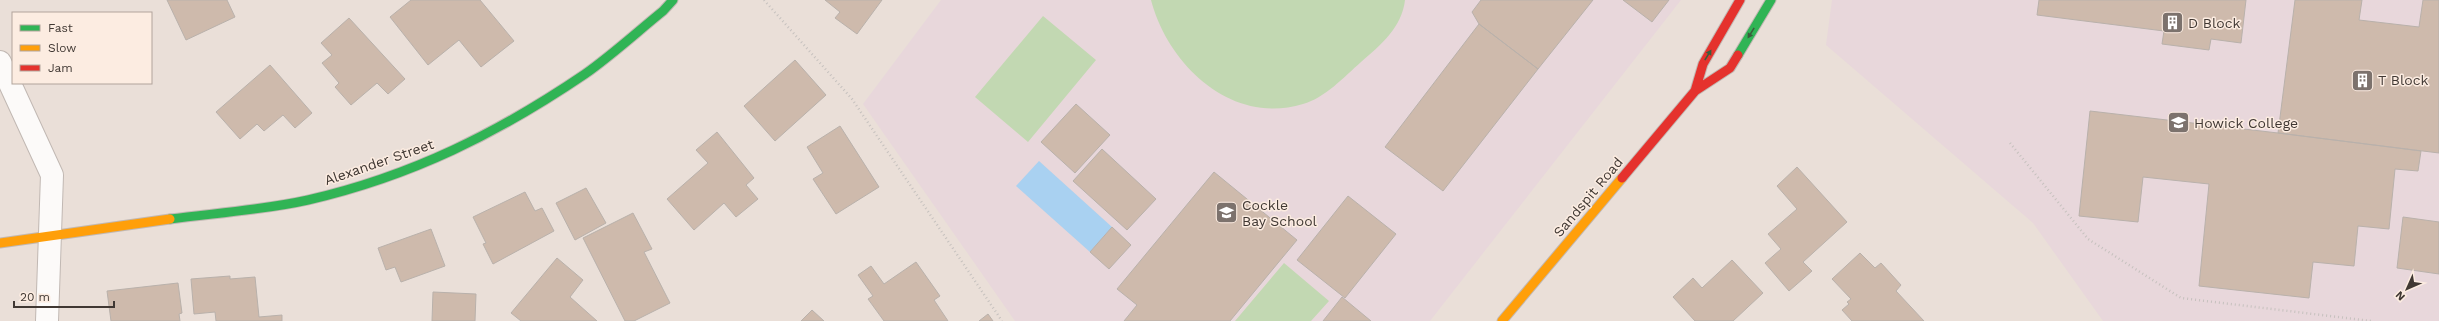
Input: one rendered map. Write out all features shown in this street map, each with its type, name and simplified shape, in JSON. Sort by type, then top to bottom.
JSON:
[{"type":"street","name":"Alexander Street","points":[[0,243],[307,200],[360,186],[425,164],[490,133],[586,73],[663,11],[673,0]]},
{"type":"street","name":"Sandspit Road","points":[[1695,91],[1703,64],[1740,0]]},
{"type":"street","name":"Sandspit Road","points":[[1502,321],[1695,91],[1730,68],[1772,0]]},
{"type":"street","points":[[0,62],[52,175],[47,321]]},
{"type":"path","points":[[764,0],[852,99],[1002,321]]},
{"type":"path","points":[[2010,143],[2088,239],[2181,298],[2371,321]]},
{"type":"shaded area","name":"Cockle Bay School","points":[[941,0],[1681,0],[1430,321],[1015,321],[863,104]]},
{"type":"shaded area","name":"Howick College","points":[[1832,0],[2439,0],[2439,321],[2103,321],[2033,223],[1826,45]]},
{"type":"green space","points":[[1151,0],[1405,0],[1400,19],[1389,35],[1376,49],[1327,92],[1303,104],[1277,109],[1252,106],[1228,98],[1207,85],[1188,67],[1172,47],[1160,24]]},
{"type":"green space","points":[[1043,16],[1096,60],[1028,142],[975,97]]},
{"type":"green space","points":[[1284,263],[1329,301],[1311,321],[1235,321]]},
{"type":"water","points":[[1039,161],[1112,227],[1090,252],[1016,186]]},
{"type":"building","points":[[167,0],[227,0],[235,17],[186,40]]},
{"type":"building","points":[[411,0],[480,0],[514,41],[481,67],[459,40],[428,65],[390,17]]},
{"type":"building","points":[[825,0],[882,0],[857,34],[835,18],[840,12]]},
{"type":"building","points":[[1481,0],[1593,0],[1538,69],[1479,24],[1472,12]]},
{"type":"building","points":[[1623,0],[1669,0],[1652,22]]},
{"type":"building","name":"D Block","points":[[2039,0],[2246,0],[2241,43],[2211,39],[2209,50],[2162,44],[2164,31],[2037,15]]},
{"type":"building","name":"T Block","points":[[2295,0],[2362,0],[2359,20],[2419,27],[2423,0],[2439,0],[2439,153],[2278,133]]},
{"type":"building","points":[[349,18],[405,79],[388,94],[377,83],[351,105],[335,87],[339,83],[322,63],[332,55],[321,43]]},
{"type":"building","points":[[1479,24],[1538,69],[1443,191],[1385,147]]},
{"type":"building","points":[[795,60],[826,95],[775,141],[744,106]]},
{"type":"building","points":[[270,65],[312,113],[295,128],[283,115],[264,131],[257,124],[240,139],[216,112]]},
{"type":"building","points":[[1076,104],[1110,135],[1075,173],[1041,142]]},
{"type":"building","points":[[2090,111],[2421,151],[2418,171],[2395,169],[2389,229],[2358,226],[2354,266],[2313,262],[2309,298],[2199,286],[2209,184],[2143,177],[2138,222],[2079,216]]},
{"type":"building","points":[[840,126],[879,187],[836,214],[813,179],[823,173],[807,147]]},
{"type":"building","points":[[717,132],[754,178],[746,185],[758,199],[736,217],[724,203],[694,230],[667,199],[708,163],[696,150]]},
{"type":"building","points":[[1102,149],[1156,199],[1127,230],[1073,181]]},
{"type":"building","points":[[1797,167],[1847,222],[1803,262],[1812,271],[1789,291],[1765,263],[1781,249],[1768,234],[1797,209],[1777,186]]},
{"type":"building","points":[[1214,172],[1297,240],[1230,321],[1124,321],[1137,305],[1117,289]]},
{"type":"building","points":[[586,188],[606,223],[575,240],[556,203]]},
{"type":"building","points":[[525,192],[535,211],[542,208],[554,231],[493,264],[483,244],[486,243],[473,217]]},
{"type":"building","points":[[1348,196],[1396,234],[1345,298],[1297,260]]},
{"type":"building","points":[[633,213],[652,249],[644,252],[670,303],[634,321],[625,321],[583,238]]},
{"type":"building","points":[[2403,217],[2439,222],[2439,274],[2397,268]]},
{"type":"building","points":[[1112,227],[1131,245],[1109,269],[1090,252]]},
{"type":"building","points":[[431,229],[445,266],[401,282],[395,267],[386,270],[378,248]]},
{"type":"building","points":[[1860,253],[1875,268],[1881,263],[1901,285],[1896,291],[1924,321],[1852,321],[1842,310],[1849,304],[1847,302],[1851,299],[1832,279]]},
{"type":"building","points":[[557,258],[583,280],[570,297],[597,321],[521,321],[511,313]]},
{"type":"building","points":[[1732,260],[1763,293],[1733,321],[1695,321],[1673,297],[1693,278],[1702,288]]},
{"type":"building","points":[[916,262],[940,296],[934,300],[948,321],[884,321],[868,299],[873,296],[858,275],[871,266],[884,284]]},
{"type":"building","points":[[230,276],[230,279],[255,277],[259,317],[282,315],[282,321],[216,321],[215,312],[194,314],[191,279]]},
{"type":"building","points":[[178,283],[182,313],[179,314],[180,321],[111,321],[107,291]]},
{"type":"building","points":[[433,292],[476,294],[475,321],[432,321]]},
{"type":"building","points":[[1342,297],[1371,321],[1323,321]]},
{"type":"building","points":[[812,310],[824,321],[801,321]]},
{"type":"building","points":[[988,314],[993,321],[979,321]]},
{"type":"traffic: fast","points":[[170,219],[257,209],[308,200],[383,178],[453,150],[520,115],[585,74],[663,11],[673,0]]},
{"type":"traffic: fast","points":[[1738,55],[1771,0]]},
{"type":"traffic: slow","points":[[1502,321],[1622,178]]},
{"type":"traffic: slow","points":[[0,243],[170,219]]},
{"type":"traffic: jam","points":[[1695,91],[1703,64],[1740,0]]},
{"type":"traffic: jam","points":[[1622,178],[1695,91],[1730,68],[1738,55]]},
{"type":"place","name":"D Block","points":[[2172,23]]},
{"type":"place","name":"T Block","points":[[2362,80]]},
{"type":"place","name":"Howick College","points":[[2178,123]]},
{"type":"place","name":"Cockle Bay School","points":[[1227,213]]}]
